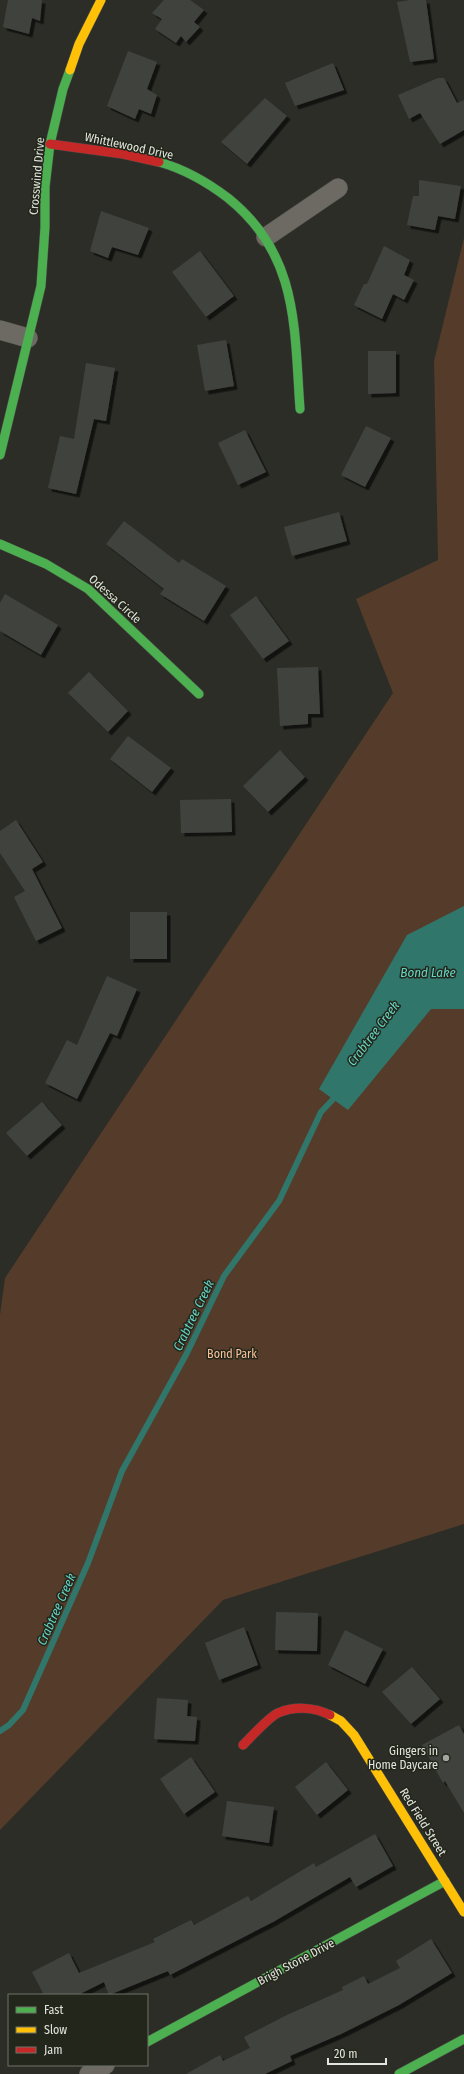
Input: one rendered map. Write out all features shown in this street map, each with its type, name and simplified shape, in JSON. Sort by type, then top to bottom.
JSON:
[{"type":"street","name":"Crosswind Drive","points":[[0,455],[40,286],[50,144],[63,89],[79,44],[101,0]]},
{"type":"street","name":"Whittlewood Drive","points":[[50,144],[114,152],[180,169],[226,196],[266,237],[282,271],[291,305],[300,409]]},
{"type":"street","points":[[266,237],[338,188]]},
{"type":"street","points":[[0,330],[28,338]]},
{"type":"street","name":"Odessa Circle","points":[[0,544],[46,564],[88,588],[198,694]]},
{"type":"street","name":"Red Field Street","points":[[243,1745],[277,1714],[306,1708],[316,1709],[341,1722],[354,1735],[464,1912]]},
{"type":"street","name":"Brigh Stone Drive","points":[[148,2041],[445,1881]]},
{"type":"street","points":[[399,2074],[464,2039]]},
{"type":"street","points":[[89,2074],[103,2066]]},
{"type":"green space","name":"Bond Park","points":[[464,238],[464,1524],[223,1600],[0,1830],[0,1315],[5,1278],[393,693],[356,599],[438,560],[434,361]]},
{"type":"water","name":"Bond Lake","points":[[464,906],[464,1009],[431,1009],[348,1110],[319,1089],[407,935]]},
{"type":"building","points":[[8,0],[42,0],[40,21],[32,18],[29,34],[3,27]]},
{"type":"building","points":[[164,0],[190,0],[204,10],[194,22],[200,27],[186,42],[181,36],[176,43],[155,29],[162,19],[152,13]]},
{"type":"building","points":[[426,0],[434,59],[410,62],[397,2]]},
{"type":"building","points":[[128,51],[157,62],[147,89],[157,95],[151,114],[139,109],[135,119],[107,106]]},
{"type":"building","points":[[333,63],[344,90],[295,106],[285,83]]},
{"type":"building","points":[[438,78],[444,78],[457,103],[464,100],[464,130],[440,144],[420,113],[409,119],[398,95]]},
{"type":"building","points":[[265,98],[287,116],[247,164],[221,142]]},
{"type":"building","points":[[419,180],[461,186],[455,219],[438,216],[435,230],[407,225],[413,196],[419,196]]},
{"type":"building","points":[[101,211],[149,228],[138,255],[112,247],[108,258],[90,251]]},
{"type":"building","points":[[384,246],[410,260],[404,275],[414,280],[404,300],[393,294],[382,319],[354,305],[364,284],[367,284]]},
{"type":"building","points":[[200,251],[234,296],[206,317],[172,272]]},
{"type":"building","points":[[226,340],[234,386],[205,391],[197,345]]},
{"type":"building","points":[[368,351],[396,351],[396,393],[368,394]]},
{"type":"building","points":[[86,363],[115,368],[106,421],[94,419],[76,494],[48,488],[60,436],[74,439]]},
{"type":"building","points":[[366,426],[391,438],[365,487],[341,475]]},
{"type":"building","points":[[245,430],[266,472],[238,485],[218,443]]},
{"type":"building","points":[[339,512],[347,541],[292,556],[284,527]]},
{"type":"building","points":[[124,521],[179,563],[182,559],[226,586],[204,621],[160,594],[164,589],[106,544]]},
{"type":"building","points":[[5,594],[58,625],[41,655],[0,631],[0,603]]},
{"type":"building","points":[[256,596],[289,641],[263,659],[230,615]]},
{"type":"building","points":[[318,667],[320,714],[308,714],[308,724],[280,726],[277,668]]},
{"type":"building","points":[[89,672],[128,711],[108,732],[68,693]]},
{"type":"building","points":[[128,736],[171,768],[152,792],[110,759]]},
{"type":"building","points":[[280,750],[305,777],[268,812],[243,786]]},
{"type":"building","points":[[231,799],[232,832],[181,833],[180,800]]},
{"type":"building","points":[[16,820],[43,862],[32,869],[62,928],[36,941],[14,897],[25,891],[0,853],[0,831]]},
{"type":"building","points":[[130,912],[167,912],[167,959],[130,959]]},
{"type":"building","points":[[107,976],[137,989],[117,1036],[110,1033],[77,1099],[45,1083],[67,1040],[77,1045]]},
{"type":"building","points":[[42,1102],[62,1125],[27,1156],[6,1133]]},
{"type":"building","points":[[276,1612],[318,1613],[317,1651],[275,1650]]},
{"type":"building","points":[[244,1627],[258,1665],[219,1680],[205,1643]]},
{"type":"building","points":[[345,1630],[383,1649],[365,1684],[328,1665]]},
{"type":"building","points":[[412,1667],[440,1699],[411,1724],[382,1692]]},
{"type":"building","points":[[157,1698],[188,1700],[187,1716],[197,1717],[195,1741],[154,1739]]},
{"type":"building","name":"Gingers in Home Daycare","points":[[459,1725],[464,1734],[464,1813],[445,1781],[443,1783],[422,1745]]},
{"type":"building","points":[[191,1757],[215,1792],[184,1814],[160,1779]]},
{"type":"building","points":[[326,1762],[348,1790],[317,1815],[295,1787]]},
{"type":"building","points":[[227,1801],[274,1807],[269,1843],[222,1836]]},
{"type":"building","points":[[375,1834],[393,1866],[356,1887],[350,1877],[273,1922],[170,1975],[168,1971],[111,1994],[109,1994],[104,1982],[80,1994],[43,1994],[32,1972],[69,1953],[79,1973],[155,1942],[153,1939],[191,1920],[194,1925],[248,1896],[251,1901],[314,1863],[316,1867]]},
{"type":"building","points":[[431,1939],[452,1973],[399,2005],[341,2034],[290,2056],[292,2061],[265,2074],[186,2074],[220,2055],[223,2061],[250,2048],[244,2037],[287,2015],[343,1990],[342,1987],[364,1976],[368,1984],[400,1968],[396,1961]]},
{"type":"waterway","name":"Crabtree Creek","points":[[0,1731],[9,1725],[23,1710],[88,1563],[122,1471],[187,1353],[224,1276],[279,1201],[321,1112],[338,1094]]},
{"type":"traffic: fast","points":[[0,455],[41,286],[45,227],[45,187],[50,144],[63,89],[70,70]]},
{"type":"traffic: fast","points":[[159,162],[177,168],[195,177],[228,198],[251,220],[268,243],[280,268],[288,294],[296,349],[300,409]]},
{"type":"traffic: fast","points":[[0,544],[46,564],[88,589],[199,694]]},
{"type":"traffic: fast","points":[[148,2041],[445,1881]]},
{"type":"traffic: fast","points":[[399,2074],[464,2039]]},
{"type":"traffic: slow","points":[[70,70],[79,44],[101,0]]},
{"type":"traffic: slow","points":[[330,1715],[341,1721],[354,1735],[464,1912]]},
{"type":"traffic: jam","points":[[50,144],[123,154],[159,162]]},
{"type":"traffic: jam","points":[[243,1745],[270,1718],[278,1713],[291,1709],[304,1708],[317,1710],[330,1715]]},
{"type":"place","name":"Gingers in Home Daycare","points":[[446,1758]]}]
